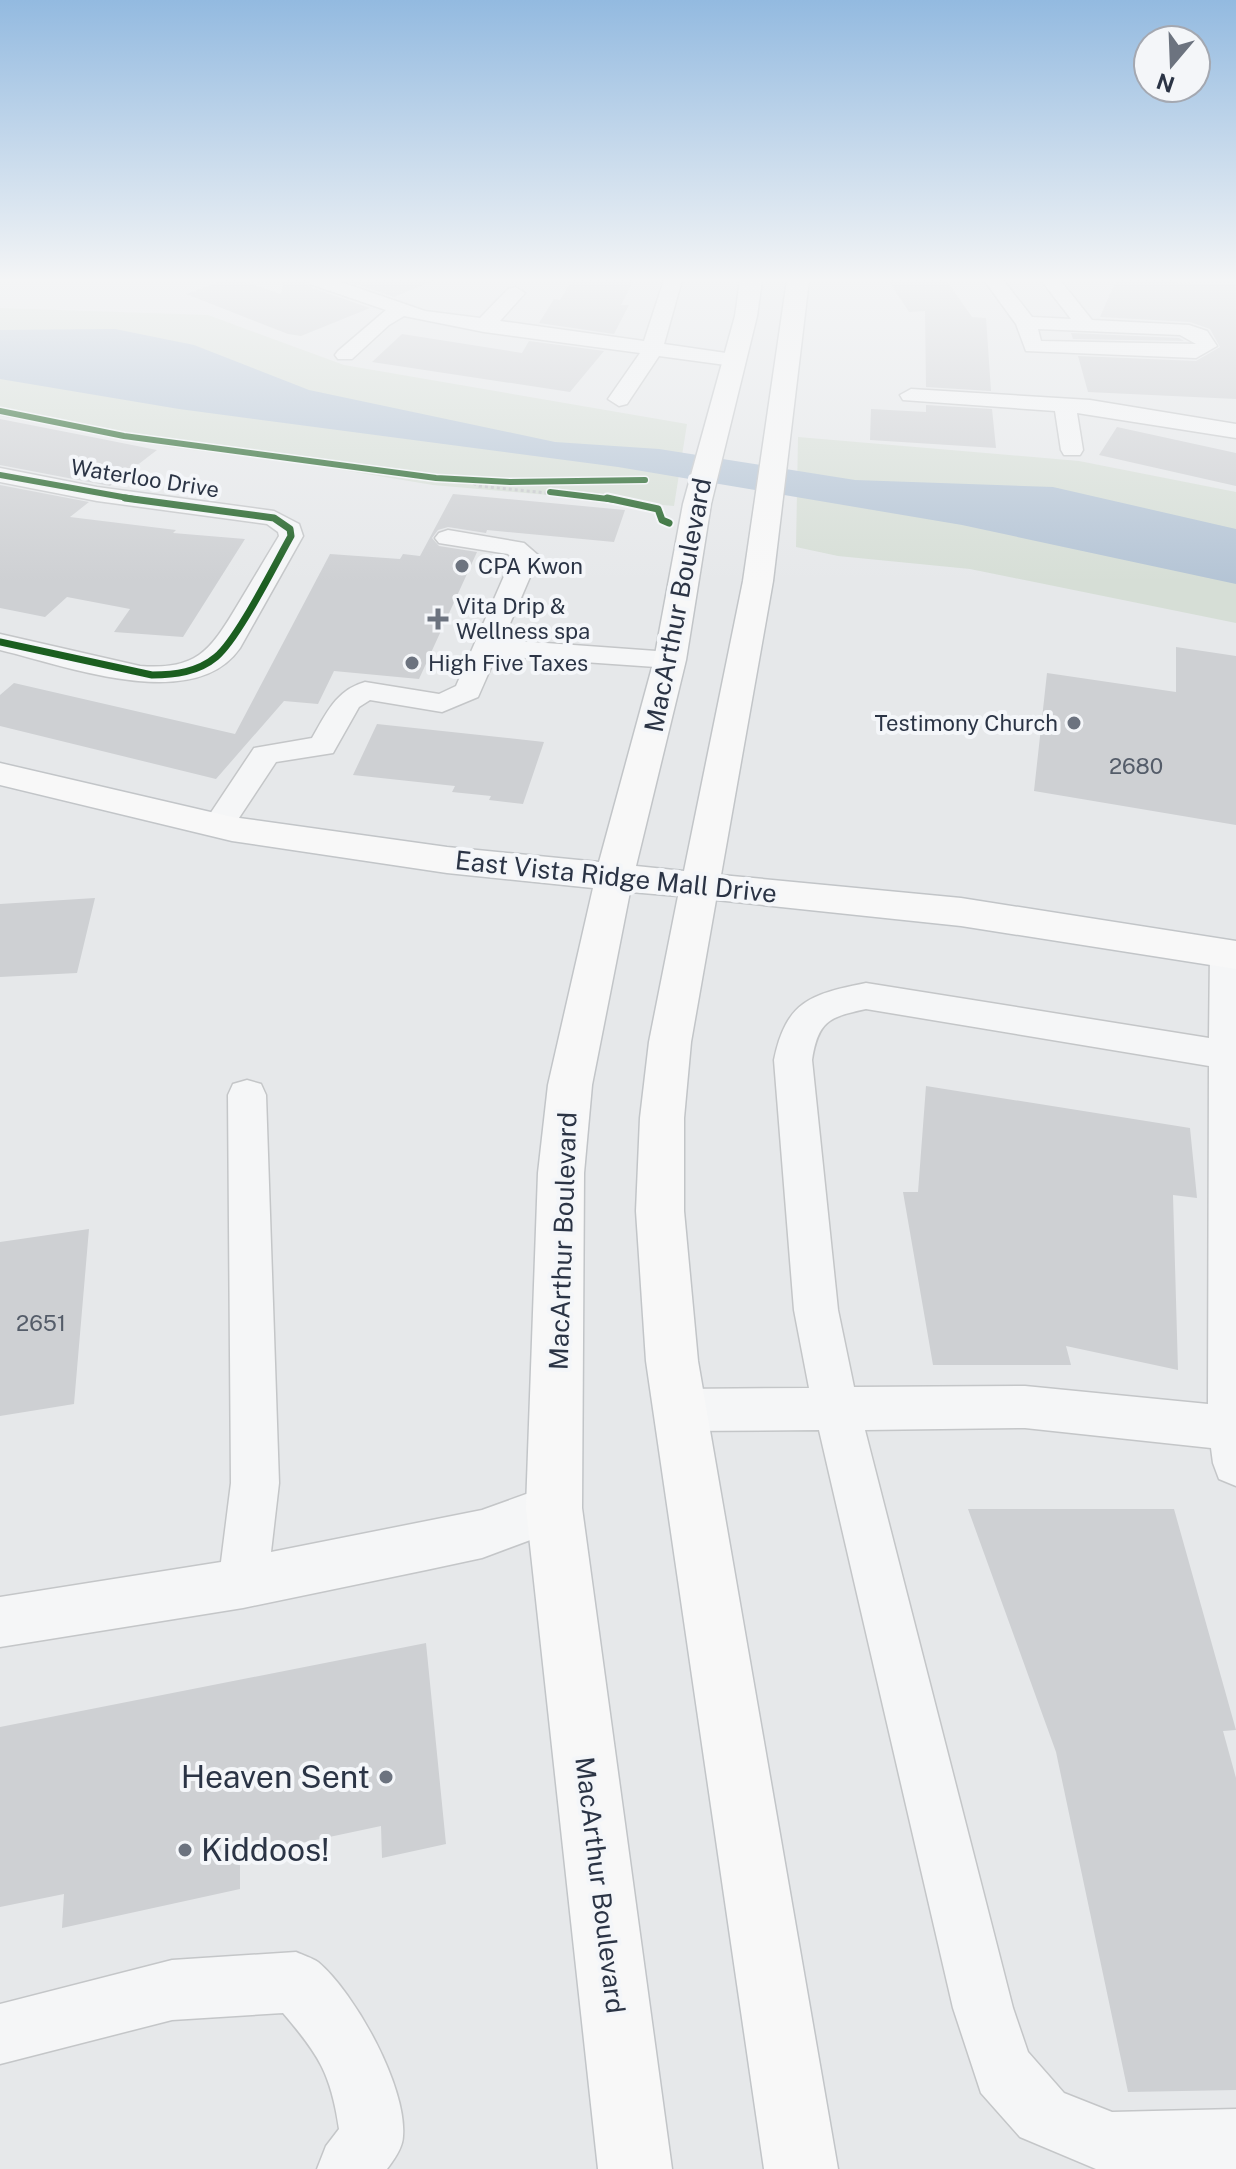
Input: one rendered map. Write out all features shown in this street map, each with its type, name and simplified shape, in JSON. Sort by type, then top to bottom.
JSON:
[{"type":"main road","name":"MacArthur Boulevard","points":[[635,2169],[554,1508],[562,1159],[570,1085],[614,878],[670,660],[697,504],[728,381]]},
{"type":"main road","points":[[785,381],[758,581],[670,1042],[662,1118],[660,1211],[672,1361],[801,2169]]},
{"type":"main road","name":"East Vista Ridge Mall Drive","points":[[0,774],[218,826],[447,860],[961,912],[1232,954]]},
{"type":"street","points":[[619,399],[631,381]]},
{"type":"street","points":[[1036,381],[1036,388]]},
{"type":"street","points":[[911,395],[1036,388],[1065,405],[1236,431]]},
{"type":"street","points":[[1065,405],[1072,450]]},
{"type":"street","name":"Waterloo Drive","points":[[0,475],[97,494],[261,515],[284,522],[291,536],[226,648],[218,657],[190,671],[156,676],[140,674],[3,646]]},
{"type":"street","points":[[218,826],[265,755],[295,748],[322,747],[348,702],[365,691],[442,703],[468,691],[526,556],[515,548],[448,538]]},
{"type":"street","points":[[486,647],[670,660]]},
{"type":"street","points":[[680,1410],[1025,1407],[1234,1446],[1229,1055],[1232,954]]},
{"type":"street","points":[[1229,1055],[866,996],[829,1003],[805,1018],[793,1060],[816,1310],[836,1407],[983,2008],[1003,2071],[1042,2115],[1112,2144],[1236,2141]]},
{"type":"street","points":[[243,1583],[255,1483],[247,1095]]},
{"type":"street","points":[[0,1622],[243,1583],[482,1534],[554,1508]]},
{"type":"street","points":[[0,2034],[172,1990],[296,1982],[334,2026],[364,2086],[372,2137],[349,2169]]},
{"type":"path","points":[[0,411],[124,436],[221,451],[327,461],[467,481],[645,480]]},
{"type":"path","points":[[467,481],[479,486],[604,497],[658,509],[662,520]]},
{"type":"shaded area","points":[[0,381],[438,381],[687,424],[674,506],[433,485],[306,464],[168,447],[0,416]]},
{"type":"shaded area","points":[[798,437],[1079,461],[1236,492],[1236,623],[970,569],[838,556],[796,547]]},
{"type":"water","points":[[13,381],[287,381],[309,390],[555,442],[659,449],[855,480],[1053,487],[1236,529],[1236,584],[962,525],[618,467],[179,409]]},
{"type":"building","points":[[499,381],[579,381],[570,392]]},
{"type":"building","points":[[926,381],[990,381],[991,391],[926,387]]},
{"type":"building","points":[[1085,381],[1236,381],[1236,399],[1088,392]]},
{"type":"building","points":[[926,405],[992,409],[996,448],[870,440],[871,409],[926,412]]},
{"type":"building","points":[[0,419],[157,450],[110,486],[0,465]]},
{"type":"building","points":[[1117,427],[1236,453],[1236,486],[1099,455]]},
{"type":"building","points":[[0,485],[89,502],[70,517],[176,530],[173,533],[245,539],[183,637],[114,632],[130,609],[67,597],[45,617],[0,608]]},
{"type":"building","points":[[453,494],[625,510],[614,542],[487,530],[486,533],[448,527],[438,530],[432,538],[439,546],[477,552],[419,679],[334,671],[318,704],[284,701],[216,779],[0,726],[0,695],[14,683],[235,734],[330,554],[400,559],[403,554],[420,556]]},
{"type":"building","points":[[1176,647],[1236,656],[1236,825],[1034,791],[1047,673],[1176,692]]},
{"type":"building","points":[[377,724],[544,742],[523,804],[489,800],[491,796],[452,792],[455,786],[353,775]]},
{"type":"building","points":[[95,898],[77,973],[0,977],[0,904]]},
{"type":"building","points":[[926,1086],[1190,1128],[1197,1198],[1173,1195],[1178,1370],[1066,1346],[1071,1365],[933,1365],[903,1192],[918,1192]]},
{"type":"building","points":[[89,1229],[74,1404],[0,1416],[0,1242]]},
{"type":"building","points":[[968,1509],[1174,1509],[1236,1730],[1223,1731],[1236,1778],[1236,2090],[1128,2092],[1056,1752]]},
{"type":"building","points":[[426,1643],[446,1844],[382,1858],[381,1826],[240,1856],[240,1889],[62,1928],[64,1894],[0,1907],[0,1727]]},
{"type":"cycle path","points":[[0,411],[124,436],[436,478],[510,482],[645,480]]},
{"type":"cycle path","points":[[0,475],[97,494],[274,518],[290,529],[291,536],[226,648],[198,668],[175,674],[140,674],[0,642]]},
{"type":"cycle path","points":[[550,492],[604,497],[658,509],[662,520],[669,523]]},
{"type":"place","name":"CPA Kwon","points":[[462,566]]},
{"type":"place","name":"Vita Drip & Wellness spa","points":[[438,619]]},
{"type":"place","name":"High Five Taxes","points":[[412,663]]},
{"type":"place","name":"Testimony Church","points":[[1074,723]]},
{"type":"place","name":"Heaven Sent","points":[[386,1777]]},
{"type":"place","name":"Kiddoos!","points":[[185,1850]]}]
